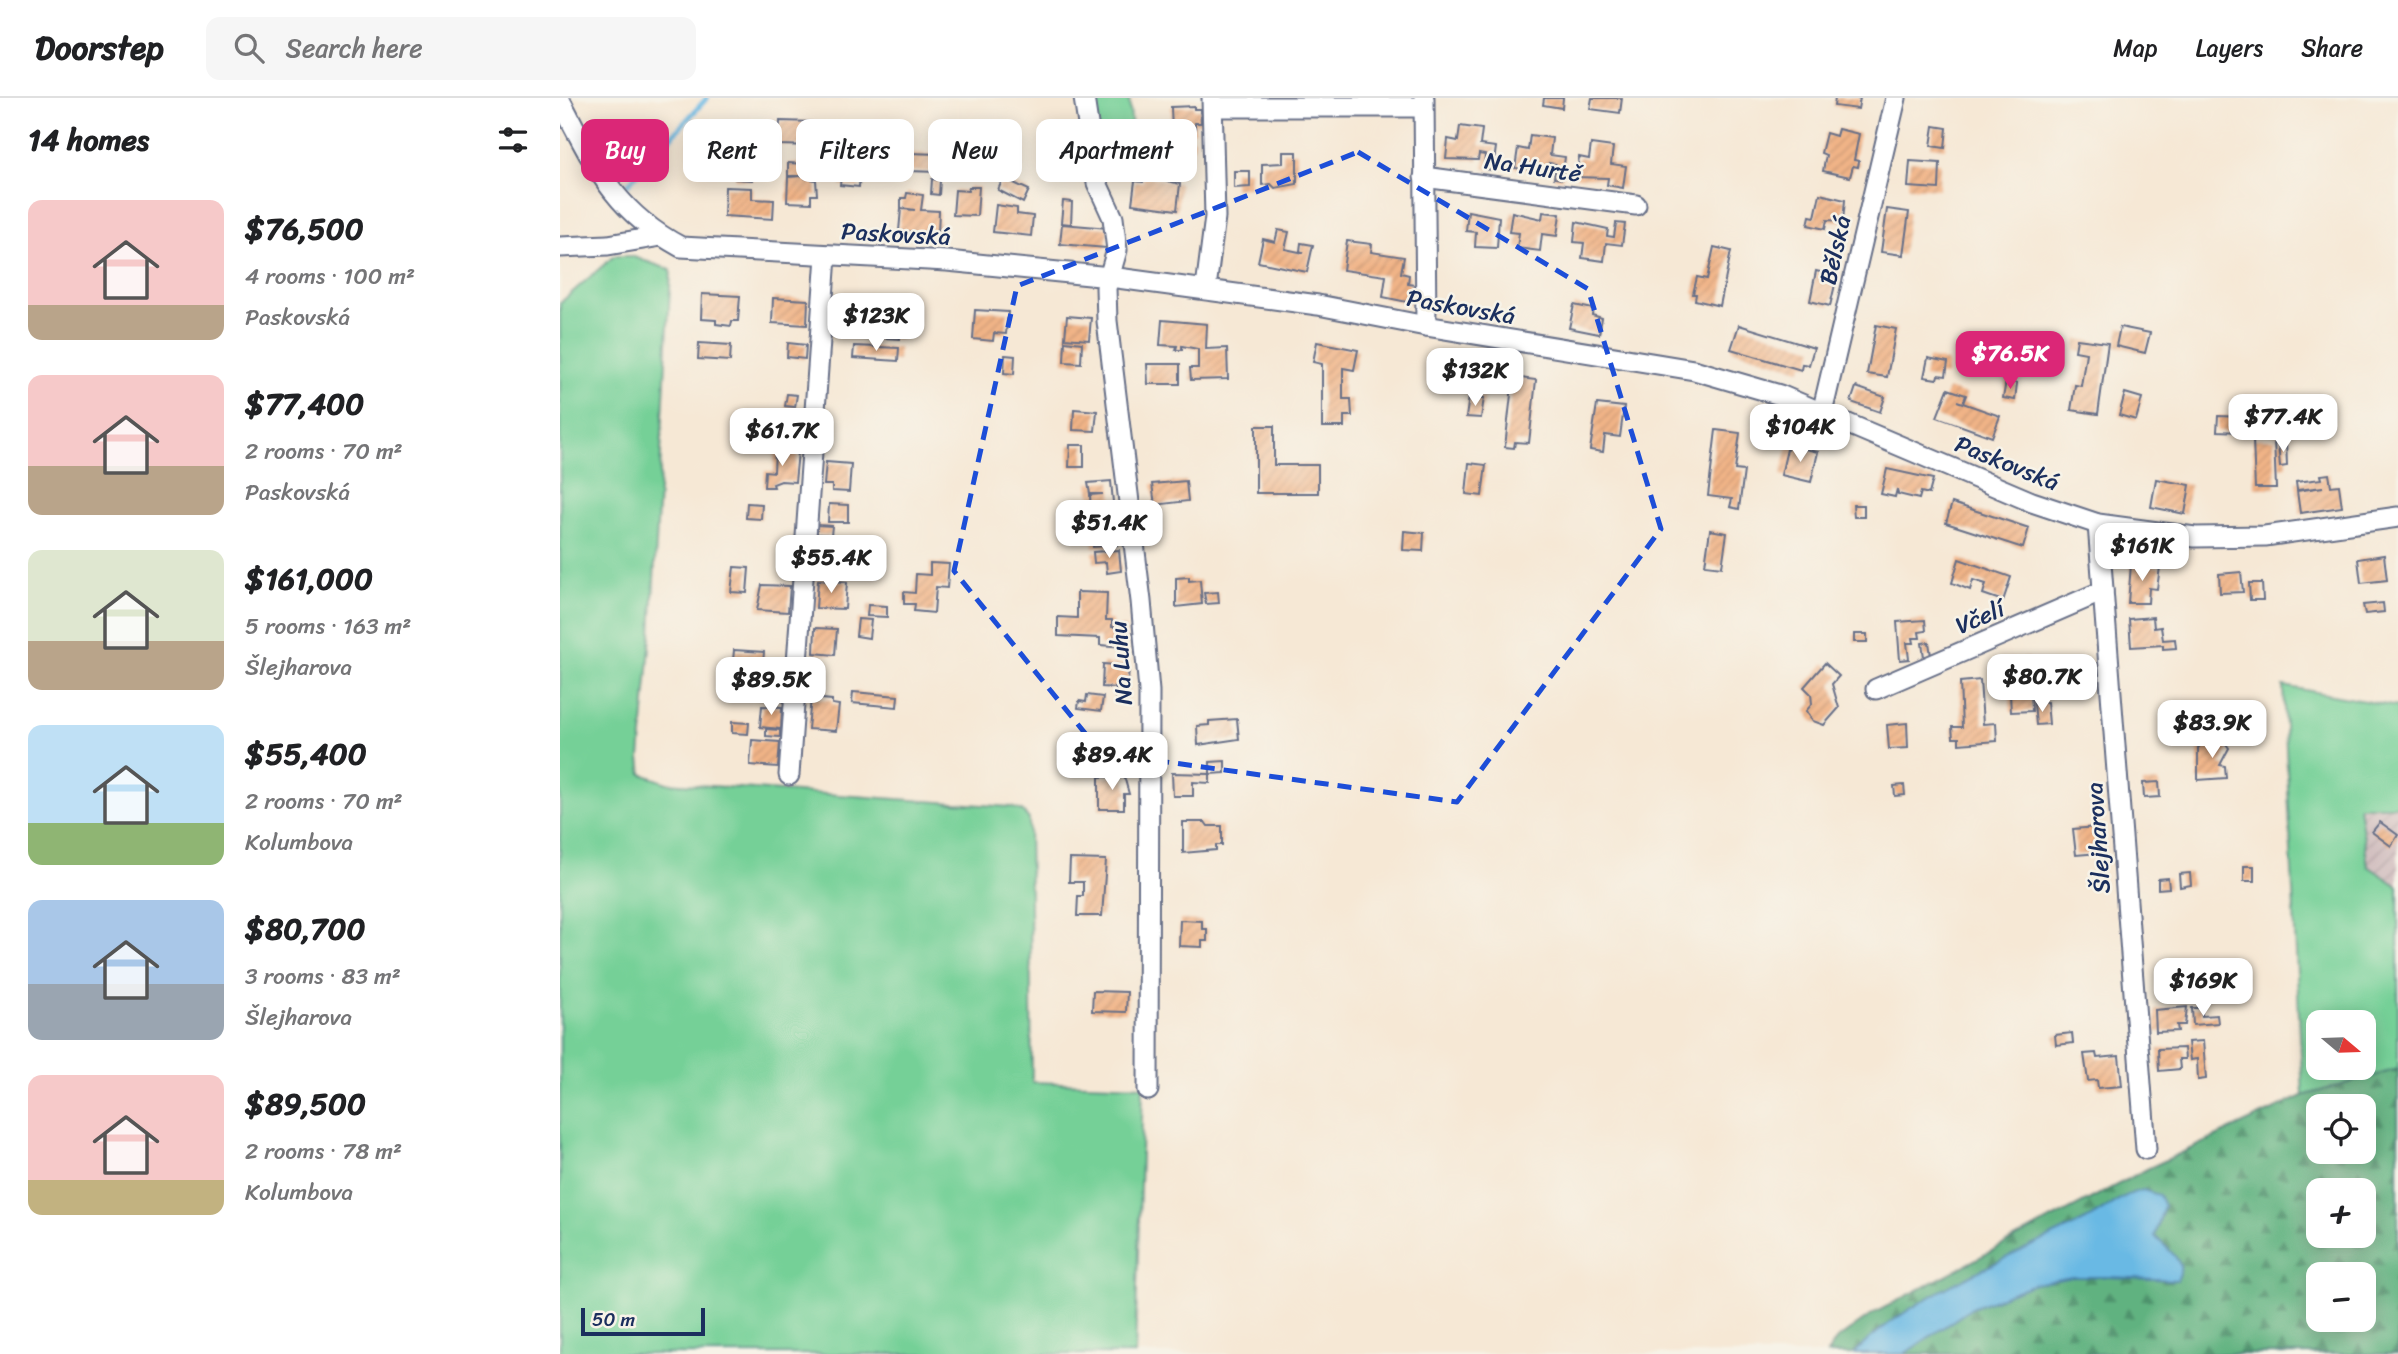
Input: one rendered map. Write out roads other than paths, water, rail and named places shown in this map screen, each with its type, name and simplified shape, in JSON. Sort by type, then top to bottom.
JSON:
[{"type":"street","name":"Na Luhu","points":[[1084,98],[1097,183],[1113,218],[1117,250],[1106,288],[1107,321],[1135,548],[1149,691],[1148,1090]]},
{"type":"street","name":"Bělská","points":[[1822,413],[1896,98]]},
{"type":"street","name":"Paskovská","points":[[560,100],[607,187],[624,206],[661,236],[681,247],[698,250],[947,261],[1110,276],[1318,305],[1426,326],[1694,370],[1742,382],[2032,502],[2098,524],[2195,537],[2265,536],[2398,517]]},
{"type":"street","points":[[1206,288],[1215,217],[1212,103],[1424,103],[1426,326]]},
{"type":"street","name":"Na Hurtě","points":[[1424,177],[1636,205]]},
{"type":"street","points":[[569,247],[661,236]]},
{"type":"street","points":[[789,775],[826,256]]},
{"type":"street","name":"Šlejharova","points":[[2098,524],[2146,1149]]},
{"type":"street","name":"Včelí","points":[[1877,689],[2103,591]]},
{"type":"water","points":[[2143,1190],[2159,1195],[2164,1206],[2155,1236],[2178,1261],[2180,1273],[2177,1280],[2072,1277],[2035,1284],[1972,1308],[1904,1354],[1854,1354],[1875,1334],[1931,1296],[2086,1220],[2128,1195]]},
{"type":"waterway","points":[[628,184],[707,98]]}]
